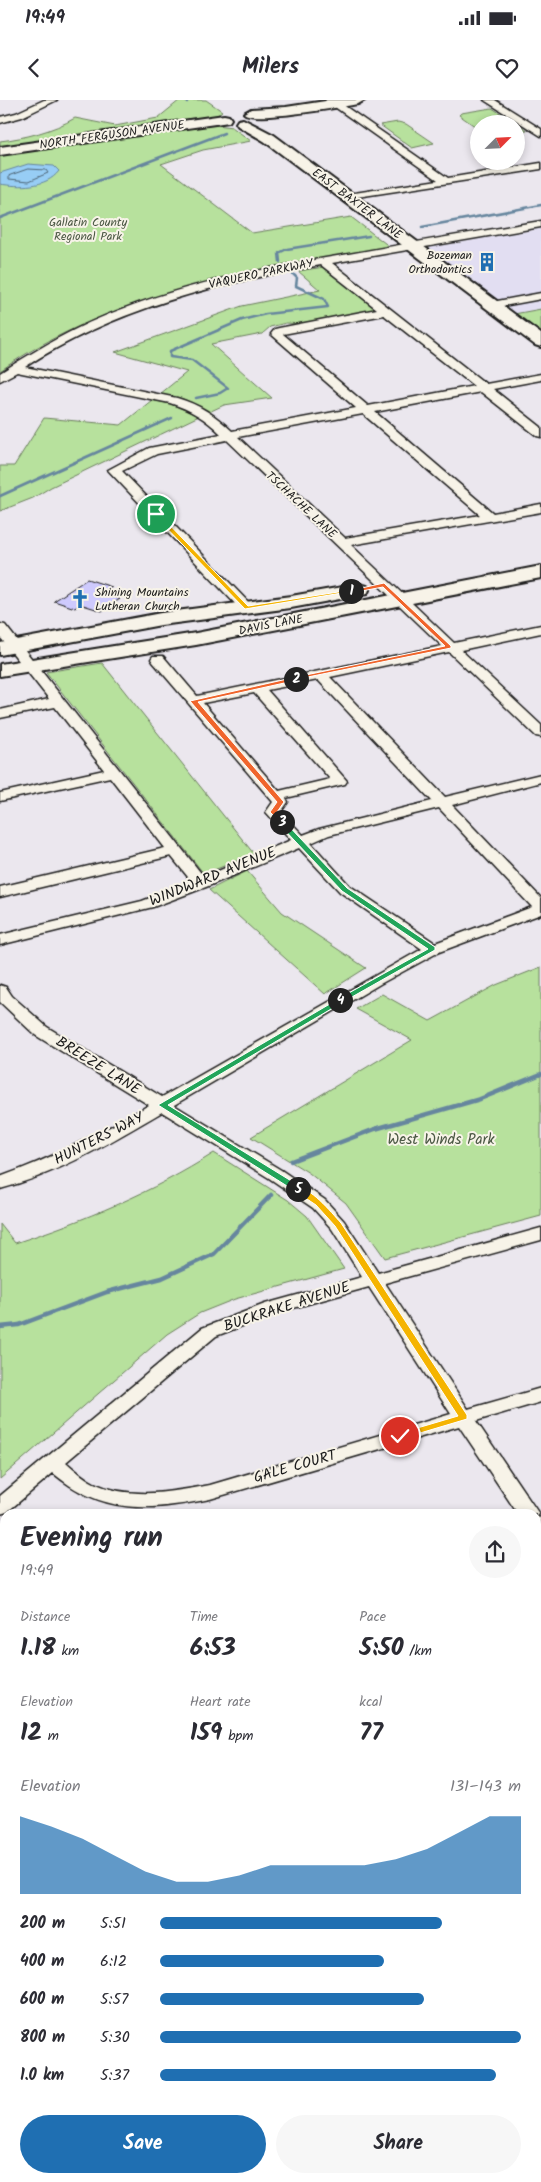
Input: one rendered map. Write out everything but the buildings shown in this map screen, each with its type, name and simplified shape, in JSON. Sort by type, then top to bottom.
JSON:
[{"type":"main road","points":[[251,119],[332,102],[358,100]]},
{"type":"main road","name":"NORTH FERGUSON AVENUE","points":[[0,151],[226,110],[251,119]]},
{"type":"main road","name":"EAST BAXTER LANE","points":[[251,119],[269,138],[541,342]]},
{"type":"main road","name":"DAVIS LANE","points":[[7,648],[161,619],[247,608],[384,585],[541,555]]},
{"type":"main road","name":"DAVIS LANE","points":[[0,670],[204,638],[541,572]]},
{"type":"street","points":[[0,120],[28,111],[52,100]]},
{"type":"street","points":[[489,100],[513,115]]},
{"type":"street","points":[[332,102],[446,181]]},
{"type":"street","points":[[525,118],[535,116]]},
{"type":"street","points":[[525,123],[541,133]]},
{"type":"street","points":[[525,159],[541,156]]},
{"type":"street","points":[[342,193],[446,181],[541,166]]},
{"type":"street","points":[[342,193],[470,167]]},
{"type":"street","name":"VAQUERO PARKWAY","points":[[0,378],[72,334],[131,308],[205,286],[323,261],[539,226]]},
{"type":"street","points":[[323,261],[541,434]]},
{"type":"street","points":[[492,305],[541,296]]},
{"type":"street","points":[[386,311],[289,328],[279,331],[277,334],[490,517]]},
{"type":"street","name":"TSCHACHE LANE","points":[[14,368],[173,400],[194,407],[209,416],[541,733]]},
{"type":"street","points":[[247,608],[114,470],[160,449],[541,377]]},
{"type":"street","points":[[340,543],[541,508]]},
{"type":"street","points":[[0,628],[7,648],[28,665],[201,884]]},
{"type":"street","points":[[194,701],[541,629]]},
{"type":"street","points":[[158,659],[281,802],[273,812],[345,889],[433,949]]},
{"type":"street","points":[[320,674],[541,908]]},
{"type":"street","points":[[257,687],[340,781],[275,796]]},
{"type":"street","points":[[0,714],[58,702]]},
{"type":"street","points":[[0,797],[113,772]]},
{"type":"street","name":"WINDWARD AVENUE","points":[[0,940],[147,904],[201,884],[324,832],[541,778]]},
{"type":"street","points":[[0,892],[174,850]]},
{"type":"street","name":"HUNTERS WAY","points":[[0,1183],[40,1169],[91,1146],[374,981],[433,949],[541,908]]},
{"type":"street","name":"BREEZE LANE","points":[[0,990],[6,1000],[41,1031],[275,1174],[319,1204],[338,1224],[463,1417],[526,1509]]},
{"type":"street","name":"BUCKRAKE AVENUE","points":[[0,1507],[209,1332],[272,1308],[541,1234]]},
{"type":"street","name":"GALE COURT","points":[[52,1463],[87,1488],[107,1496],[156,1501],[174,1499],[210,1492],[541,1395]]},
{"type":"shaded area","points":[[541,229],[541,309],[514,314],[428,248]]},
{"type":"green space","points":[[180,100],[206,100],[222,111],[215,117],[0,148],[0,141],[39,133],[58,127],[75,118],[115,126],[158,118]]},
{"type":"green space","points":[[492,108],[503,115],[470,115],[470,123],[459,115],[461,113]]},
{"type":"green space","points":[[398,122],[406,124],[434,143],[412,148],[380,125]]},
{"type":"green space","name":"Gallatin County Regional Park","points":[[209,124],[232,127],[251,141],[203,150],[161,164],[252,233],[351,217],[390,247],[238,277],[138,303],[90,321],[44,344],[0,371],[0,154]]},
{"type":"green space","points":[[324,267],[381,310],[303,324],[286,323],[270,327],[262,334],[211,344],[272,398],[224,405],[209,412],[183,399],[160,394],[187,372],[115,352],[242,306],[320,290],[298,271]]},
{"type":"green space","points":[[541,309],[541,334],[514,314]]},
{"type":"green space","points":[[152,400],[171,404],[199,416],[51,487],[33,498],[0,511],[0,466],[14,466],[44,418],[121,425]]},
{"type":"green space","points":[[102,663],[254,854],[204,874],[46,672]]},
{"type":"green space","points":[[247,871],[282,912],[366,968],[325,994],[209,890]]},
{"type":"green space","name":"West Winds Park","points":[[541,967],[541,1216],[385,1258],[346,1203],[309,1173],[251,1137],[412,1040],[356,1009],[382,994],[430,1021],[496,985]]},
{"type":"green space","points":[[214,1153],[288,1200],[307,1216],[344,1269],[235,1299],[200,1313],[167,1334],[0,1479],[0,1224],[15,1243],[92,1215],[142,1193]]},
{"type":"water","points":[[28,164],[54,166],[59,171],[47,181],[32,185],[15,186],[0,184],[0,173]]},
{"type":"waterway","points":[[0,218],[224,133]]},
{"type":"waterway","points":[[422,227],[541,205]]},
{"type":"waterway","points":[[280,262],[279,253],[287,249],[369,236]]},
{"type":"waterway","points":[[196,398],[220,393],[228,388],[192,360],[170,357],[170,351],[242,320],[266,314],[328,307],[324,299],[296,286],[297,278],[292,273]]},
{"type":"waterway","points":[[119,442],[172,418]]},
{"type":"waterway","points":[[0,496],[122,441]]},
{"type":"waterway","points":[[291,1161],[375,1129],[480,1099],[541,1074]]},
{"type":"waterway","points":[[0,1327],[19,1325],[107,1292],[162,1278],[214,1254],[271,1195]]},
{"type":"place","name":"Bozeman Orthodontics","points":[[487,262]]},
{"type":"place","name":"Shining Mountains Lutheran Church","points":[[80,599]]},
{"type":"route","points":[[156,514],[247,608],[384,585],[449,647],[194,701],[281,802],[273,812],[289,831],[345,889],[433,949],[374,981],[162,1105],[275,1174],[319,1204],[338,1224],[463,1417],[400,1436]]}]
